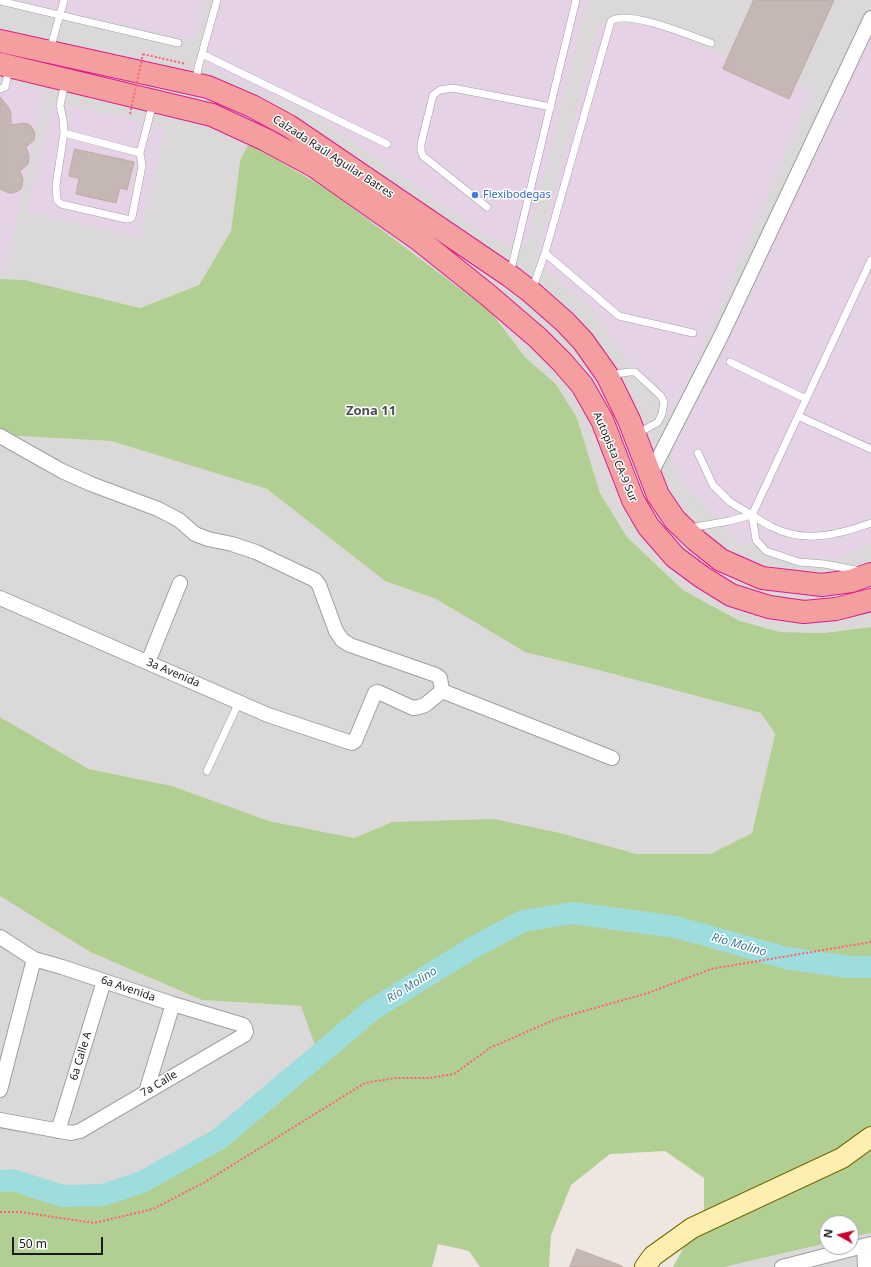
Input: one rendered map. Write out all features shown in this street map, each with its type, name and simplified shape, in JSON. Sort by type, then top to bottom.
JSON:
[{"type":"highway","name":"Calzada Raúl Aguilar Batres","points":[[0,41],[208,88],[252,106],[289,126],[510,276]]},
{"type":"highway","name":"Calzada Raúl Aguilar Batres","points":[[5,65],[212,115],[264,138],[314,166],[418,239],[488,295]]},
{"type":"highway","points":[[488,295],[510,276],[565,322],[583,341],[607,375],[629,420],[658,495],[675,520],[721,560],[762,578],[822,585],[850,581],[871,573]]},
{"type":"highway","name":"Autopista CA-9 Sur","points":[[488,295],[538,338],[582,385],[602,420],[632,500],[648,526],[675,557],[702,577],[731,595],[769,607],[804,612],[836,609],[871,600]]},
{"type":"main road","points":[[645,1267],[653,1256],[692,1228],[842,1158],[871,1137]]},
{"type":"street","points":[[650,475],[721,336],[871,18]]},
{"type":"street","points":[[0,436],[62,472],[158,509],[179,520],[195,534],[256,552],[314,580],[319,585],[336,631],[342,640],[350,645],[436,675],[440,678],[442,691],[612,758]]},
{"type":"street","points":[[148,662],[180,583]]},
{"type":"street","name":"3a Avenida","points":[[0,598],[268,715],[352,743],[355,741],[375,693],[378,692],[413,708],[425,705],[442,691]]},
{"type":"street","name":"6a Avenida","points":[[0,937],[34,959],[243,1025],[246,1032],[238,1038]]},
{"type":"street","points":[[0,1090],[34,959]]},
{"type":"street","name":"6a Calle A","points":[[58,1131],[104,981]]},
{"type":"street","points":[[146,1092],[173,1004]]},
{"type":"street","name":"7a Calle","points":[[58,1131],[72,1133],[80,1131],[238,1038]]},
{"type":"street","points":[[0,1120],[58,1131]]},
{"type":"street","points":[[782,1267],[867,1254]]},
{"type":"lane","points":[[49,52],[64,0]]},
{"type":"lane","points":[[196,85],[198,68],[217,0]]},
{"type":"lane","points":[[510,276],[576,0]]},
{"type":"lane","points":[[0,1],[178,43]]},
{"type":"lane","points":[[531,292],[545,253],[610,20],[614,18],[623,18],[646,21],[711,43]]},
{"type":"lane","points":[[202,54],[387,144]]},
{"type":"lane","points":[[0,89],[5,87],[5,65]]},
{"type":"lane","points":[[66,80],[60,106],[64,133],[56,186],[56,200],[61,204],[126,219],[130,219],[132,217],[142,166],[140,153],[153,100]]},
{"type":"lane","points":[[487,207],[424,156],[421,151],[421,144],[433,95],[440,90],[452,88],[551,106]]},
{"type":"lane","points":[[64,133],[140,153]]},
{"type":"lane","points":[[545,253],[619,316],[693,333]]},
{"type":"lane","points":[[871,260],[752,515],[756,540],[766,551],[799,562],[824,564],[871,573]]},
{"type":"lane","points":[[730,362],[806,399]]},
{"type":"lane","points":[[607,375],[635,372],[661,396],[664,402],[662,414],[658,422],[635,435]]},
{"type":"lane","points":[[798,416],[871,450]]},
{"type":"lane","points":[[698,453],[714,485],[730,502],[771,527],[792,535],[815,537],[848,531],[871,523]]},
{"type":"lane","points":[[684,529],[711,525],[752,515]]},
{"type":"lane","points":[[207,771],[239,702]]},
{"type":"path","points":[[130,114],[143,54],[184,63]]},
{"type":"path","points":[[0,1212],[20,1212],[94,1223],[153,1209],[205,1182],[364,1083],[395,1078],[429,1078],[454,1074],[490,1048],[556,1018],[648,993],[711,969],[871,942]]},
{"type":"shaded area","points":[[0,0],[871,0],[871,627],[824,633],[780,632],[740,621],[683,590],[627,537],[600,493],[577,418],[556,384],[525,357],[491,312],[330,191],[250,143],[240,161],[231,231],[199,285],[140,308],[25,280],[0,279]]},
{"type":"shaded area","points":[[9,0],[204,0],[195,41]]},
{"type":"shaded area","points":[[216,0],[587,0],[525,250],[493,240],[321,119],[203,65]]},
{"type":"shaded area","points":[[649,23],[811,92],[671,422],[592,308],[535,261],[600,24]]},
{"type":"shaded area","points":[[871,37],[871,544],[838,559],[785,557],[737,541],[701,501],[685,486],[669,454]]},
{"type":"shaded area","points":[[0,80],[45,91],[5,269],[0,268]]},
{"type":"shaded area","points":[[53,101],[165,128],[139,237],[27,211]]},
{"type":"shaded area","points":[[0,435],[111,441],[267,489],[385,581],[436,599],[525,652],[761,713],[775,734],[752,833],[710,854],[637,854],[560,833],[392,822],[354,838],[269,821],[172,786],[89,769],[0,717]]},
{"type":"shaded area","points":[[0,896],[90,952],[202,1000],[301,1006],[320,1060],[233,1126],[117,1190],[23,1192],[0,1185]]},
{"type":"shaded area","points":[[871,1233],[871,1267],[724,1267],[819,1245],[819,1255],[859,1255],[859,1235]]},
{"type":"green space","points":[[249,143],[330,191],[491,312],[525,357],[556,384],[577,418],[600,493],[627,537],[683,590],[740,621],[780,632],[824,633],[871,627],[871,1233],[859,1235],[859,1215],[819,1215],[819,1245],[724,1267],[673,1267],[704,1210],[704,1178],[665,1151],[610,1154],[571,1185],[551,1235],[549,1267],[480,1267],[469,1251],[438,1244],[432,1267],[0,1267],[0,1185],[23,1192],[117,1190],[233,1126],[320,1060],[301,1006],[202,1000],[90,952],[0,896],[0,717],[89,769],[172,786],[269,821],[354,838],[392,822],[494,819],[560,833],[637,854],[710,854],[752,833],[775,734],[761,713],[525,652],[436,599],[385,581],[267,489],[111,441],[0,435],[0,279],[25,280],[140,308],[199,285],[231,231],[240,161]]},
{"type":"building","points":[[754,0],[834,0],[789,99],[723,69]]},
{"type":"building","points":[[0,97],[11,113],[11,125],[24,123],[28,124],[35,133],[34,140],[26,147],[29,156],[28,164],[20,171],[23,179],[22,187],[20,190],[13,193],[0,189]]},
{"type":"building","points":[[75,149],[134,162],[127,190],[120,188],[116,203],[76,194],[79,178],[69,176]]},
{"type":"building","points":[[577,1249],[622,1266],[622,1267],[570,1267]]},
{"type":"waterway","name":"Río Molino","points":[[0,1181],[12,1180],[63,1196],[103,1195],[142,1182],[219,1139],[372,1010],[474,947],[523,921],[573,913],[676,927],[786,958],[848,967],[871,967]]},
{"type":"place","name":"Flexibodegas","points":[[475,195]]},
{"type":"district","name":"Zona 11","points":[[371,411]]}]
